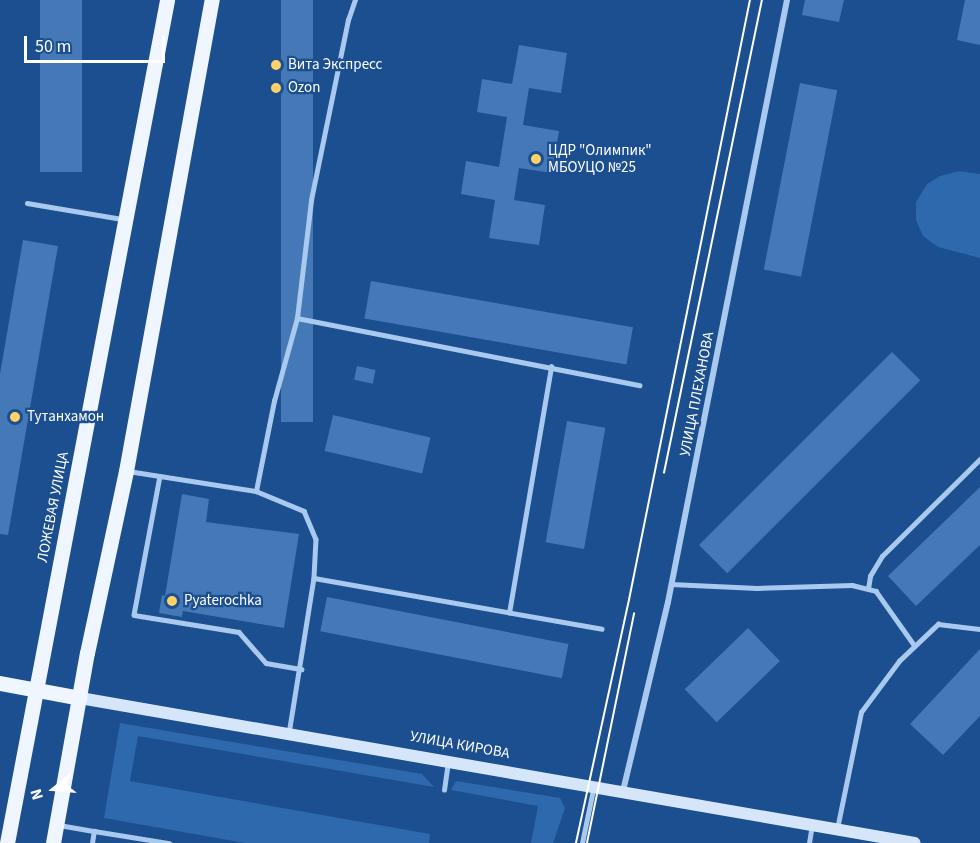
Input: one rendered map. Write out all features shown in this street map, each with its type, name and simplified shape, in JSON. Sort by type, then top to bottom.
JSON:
[{"type":"main road","name":"ЛОЖЕВАЯ УЛИЦА","points":[[7,843],[167,0]]},
{"type":"main road","points":[[53,843],[87,653],[126,471],[212,0]]},
{"type":"main road","name":"УЛИЦА КИРОВА","points":[[0,683],[915,843]]},
{"type":"street","name":"УЛИЦА ПЛЕХАНОВА","points":[[623,791],[671,584],[787,0]]},
{"type":"lane","points":[[256,491],[274,401],[297,318],[311,200],[348,20],[355,0]]},
{"type":"lane","points":[[27,203],[126,219]]},
{"type":"lane","points":[[297,318],[640,385]]},
{"type":"lane","points":[[509,613],[551,367]]},
{"type":"lane","points":[[868,589],[870,576],[882,556],[980,459]]},
{"type":"lane","points":[[126,471],[256,491],[304,511],[316,538],[314,578],[289,734]]},
{"type":"lane","points":[[160,476],[134,615],[239,632],[266,663],[301,669]]},
{"type":"lane","points":[[314,578],[602,629]]},
{"type":"lane","points":[[671,584],[757,588],[852,585],[876,591],[915,646]]},
{"type":"lane","points":[[837,829],[861,712],[899,662],[938,624],[980,629]]},
{"type":"lane","points":[[444,790],[448,761]]},
{"type":"lane","points":[[582,843],[594,786]]},
{"type":"lane","points":[[57,824],[169,843]]},
{"type":"lane","points":[[809,843],[812,825]]},
{"type":"lane","points":[[92,843],[94,831]]},
{"type":"shaded area","points":[[959,171],[980,174],[980,258],[938,247],[923,236],[916,220],[916,202],[927,184],[940,176]]},
{"type":"shaded area","points":[[120,723],[422,774],[434,787],[138,736],[130,781],[430,834],[429,843],[245,843],[104,818]]},
{"type":"shaded area","points":[[456,781],[560,798],[565,808],[553,843],[531,843],[538,806],[451,790]]},
{"type":"building","points":[[40,0],[82,0],[82,172],[40,172]]},
{"type":"building","points":[[281,0],[313,0],[313,422],[281,422]]},
{"type":"building","points":[[805,0],[844,0],[839,22],[802,15]]},
{"type":"building","points":[[965,0],[980,0],[980,45],[957,40]]},
{"type":"building","points":[[519,45],[567,53],[561,93],[529,88],[523,125],[559,131],[552,173],[519,168],[514,200],[545,205],[539,245],[489,238],[495,200],[461,194],[466,161],[499,167],[507,117],[477,112],[482,79],[512,84]]},
{"type":"building","points":[[800,83],[837,90],[801,277],[764,270]]},
{"type":"building","points":[[23,240],[58,246],[8,535],[0,534],[0,374]]},
{"type":"building","points":[[371,281],[633,327],[626,365],[364,318]]},
{"type":"building","points":[[892,352],[920,380],[727,573],[699,545]]},
{"type":"building","points":[[357,366],[376,370],[373,384],[354,380]]},
{"type":"building","points":[[333,415],[430,437],[422,474],[325,451]]},
{"type":"building","points":[[567,421],[605,428],[584,549],[546,542]]},
{"type":"building","points":[[980,487],[980,545],[916,606],[888,576]]},
{"type":"building","points":[[182,494],[209,499],[206,522],[299,534],[284,628],[183,611],[182,617],[159,613],[162,595],[165,596]]},
{"type":"building","points":[[327,597],[568,644],[562,678],[320,631]]},
{"type":"building","points":[[748,628],[780,661],[717,722],[685,689]]},
{"type":"building","points":[[980,649],[980,716],[943,755],[910,724]]},
{"type":"tram line","points":[[576,843],[629,600],[750,0]]},
{"type":"tram line","points":[[664,473],[762,0]]},
{"type":"tram line","points":[[587,843],[634,614]]},
{"type":"place","name":"Вита Экспресс","points":[[276,65]]},
{"type":"place","name":"Ozon","points":[[276,88]]},
{"type":"place","name":"ЦДР \"Олимпик\" МБОУЦО №25","points":[[536,159]]},
{"type":"place","name":"Тутанхамон","points":[[15,417]]},
{"type":"place","name":"Pyaterochka","points":[[172,601]]}]
